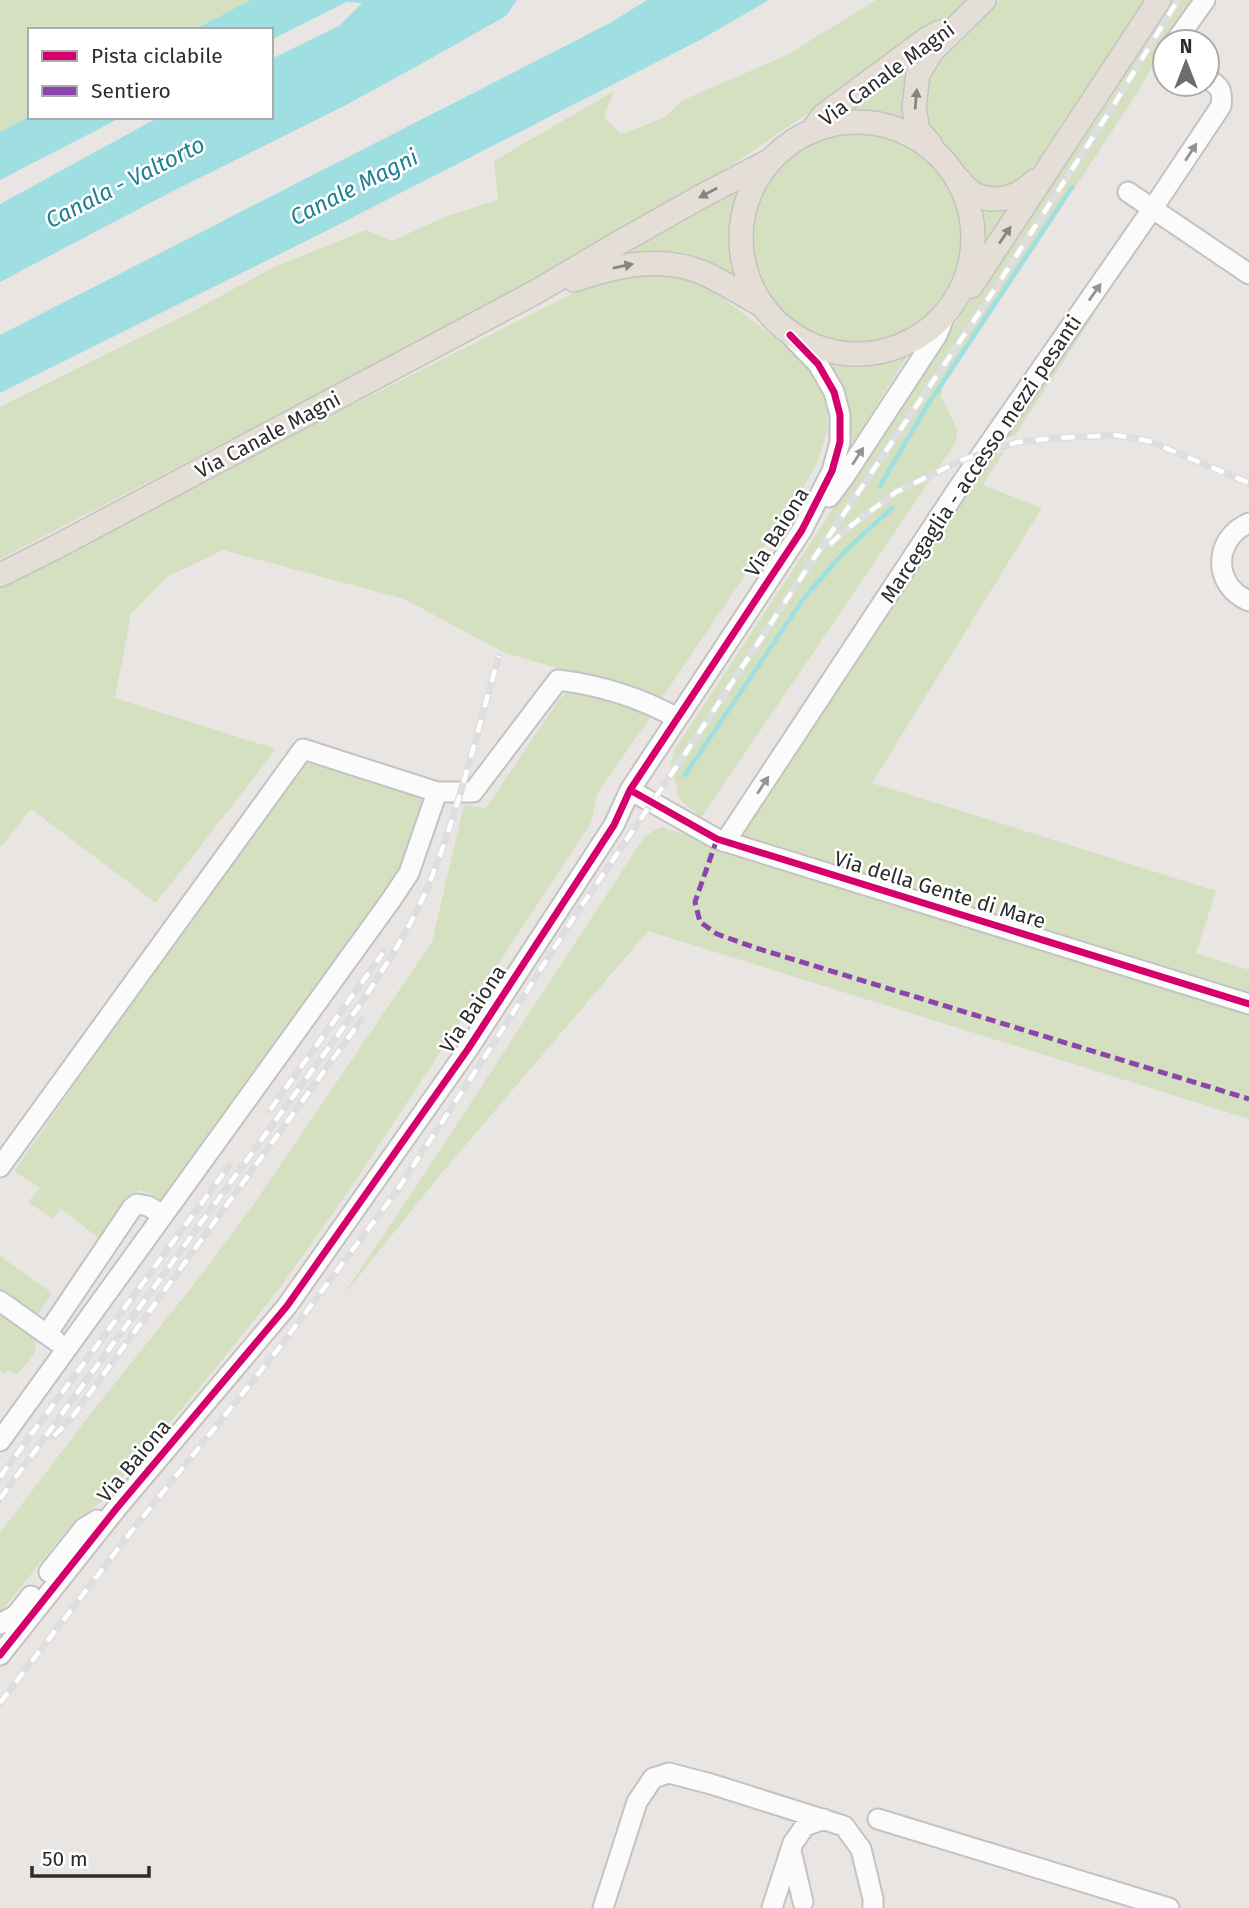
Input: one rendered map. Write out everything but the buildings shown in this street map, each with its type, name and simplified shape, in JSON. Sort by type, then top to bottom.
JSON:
[{"type":"main road","name":"Via Canale Magni","points":[[942,158],[918,130],[914,108],[918,74],[932,51],[984,0]]},
{"type":"main road","name":"Via Baiona","points":[[948,312],[968,291],[1158,0]]},
{"type":"main road","name":"Via Canale Magni","points":[[812,131],[833,108],[927,39],[964,18]]},
{"type":"main road","points":[[846,122],[881,124],[914,136],[942,158],[958,179],[971,211],[974,246],[967,279],[948,312],[919,337],[888,351],[854,355],[821,349],[790,335],[774,321],[761,306],[747,278],[740,248],[742,217],[752,187],[769,161],[789,144],[812,131],[846,122]]},
{"type":"main road","name":"Via Canale Magni","points":[[0,575],[534,293],[681,208],[769,161]]},
{"type":"main road","name":"Via Baiona","points":[[958,179],[974,194],[1002,199],[1025,190],[1052,165]]},
{"type":"main road","name":"Via Canale Magni","points":[[534,293],[600,271],[637,264],[669,264],[706,274],[761,306]]},
{"type":"street","points":[[1185,28],[1205,0]]},
{"type":"street","name":"Marcegaglia - accesso mezzi pesanti","points":[[725,842],[959,487],[1221,106],[1221,92]]},
{"type":"street","points":[[1128,192],[1249,274]]},
{"type":"street","name":"Via Baiona","points":[[0,1655],[116,1509],[295,1295],[475,1038],[614,825],[630,790],[802,530],[844,477],[937,335],[948,312]]},
{"type":"street","name":"Via Baiona","points":[[790,335],[818,364],[834,392],[840,415],[840,442],[832,471],[802,530]]},
{"type":"street","points":[[1249,523],[1232,534],[1222,557],[1222,570],[1227,582],[1234,592],[1249,601]]},
{"type":"street","points":[[0,1167],[303,749],[437,792],[473,792],[558,680],[584,683],[656,706],[677,718]]},
{"type":"street","name":"Via della Gente di Mare","points":[[630,790],[704,834],[725,842],[1249,1004]]},
{"type":"street","points":[[0,1441],[391,901],[409,873],[437,792]]},
{"type":"street","points":[[47,1334],[132,1208],[137,1204],[148,1206],[163,1215]]},
{"type":"street","points":[[0,1301],[66,1350]]},
{"type":"street","points":[[0,1624],[16,1615],[84,1528],[116,1509]]},
{"type":"street","points":[[603,1908],[637,1802],[653,1778],[669,1773],[844,1826],[861,1849],[873,1908]]},
{"type":"street","points":[[772,1908],[793,1843],[805,1826],[824,1819]]},
{"type":"street","points":[[878,1819],[1169,1908]]},
{"type":"street","points":[[790,1850],[794,1905]]},
{"type":"street","points":[[780,1882],[794,1905]]},
{"type":"green space","points":[[0,0],[250,0],[198,28],[28,28],[28,117],[0,132]]},
{"type":"green space","points":[[876,0],[968,0],[941,23],[698,188],[563,267],[0,559],[0,407],[197,309],[274,267],[366,230],[392,241],[447,216],[498,200],[494,161],[614,91],[604,117],[621,134],[664,118],[683,100],[787,55]]},
{"type":"green space","points":[[1000,0],[1144,0],[1032,171],[1019,182],[995,189],[971,182],[931,134],[924,120],[923,90],[944,46]]},
{"type":"green space","points":[[1170,0],[1193,0],[1174,28],[1151,28]]},
{"type":"green space","points":[[1151,29],[1151,68],[1140,89],[943,387],[941,396],[957,429],[956,442],[701,818],[679,798],[671,763],[675,749]]},
{"type":"green space","points":[[911,59],[908,125],[883,114],[837,111]]},
{"type":"green space","points":[[857,133],[878,135],[897,141],[916,150],[931,164],[945,179],[954,198],[960,217],[960,259],[954,278],[945,297],[931,312],[916,326],[897,335],[878,341],[857,343],[836,341],[817,335],[798,326],[783,312],[769,297],[760,278],[754,259],[752,238],[754,217],[760,198],[769,179],[783,164],[798,150],[817,141],[836,135]]},
{"type":"green space","points":[[746,177],[736,203],[732,243],[744,286],[621,255]]},
{"type":"green space","points":[[1013,207],[979,259],[976,209]]},
{"type":"green space","points":[[666,273],[704,284],[786,346],[814,374],[825,397],[828,428],[817,463],[798,496],[662,698],[505,653],[404,599],[223,550],[167,577],[131,614],[115,698],[276,749],[156,903],[31,809],[0,848],[0,583],[599,280]]},
{"type":"green space","points":[[1101,304],[1015,435],[1002,439],[1013,422]]},
{"type":"green space","points":[[910,347],[911,350],[853,443],[840,387],[823,358],[826,356],[868,360],[889,357]]},
{"type":"green space","points":[[1004,452],[983,485],[1042,508],[872,783],[1216,891],[1196,953],[1249,970],[1249,992],[739,834],[991,455]]},
{"type":"green space","points":[[567,691],[604,696],[619,705],[651,716],[597,794],[591,823],[350,1189],[279,1289],[197,1391],[99,1504],[75,1520],[0,1613],[0,1533],[253,1205],[432,942],[464,805],[486,808]]},
{"type":"green space","points":[[307,763],[417,793],[422,802],[403,866],[233,1103],[171,1198],[160,1200],[139,1190],[126,1202],[100,1239],[61,1209],[53,1219],[28,1202],[40,1188],[14,1171],[141,990]]},
{"type":"green space","points":[[661,827],[1249,1012],[1249,1119],[648,931],[440,1175],[342,1297],[645,836]]},
{"type":"green space","points":[[0,1256],[52,1293],[37,1316],[0,1291]]},
{"type":"green space","points":[[0,1312],[36,1338],[33,1354],[16,1375],[8,1370],[4,1374],[0,1371]]},
{"type":"water","name":"Canala - Valtorto","points":[[250,0],[517,0],[506,16],[346,105],[169,193],[0,282],[0,204],[155,119],[273,119],[273,58],[339,26],[362,3],[347,2],[273,39],[273,28],[198,28]]},
{"type":"water","name":"Canale Magni","points":[[647,0],[769,0],[700,40],[324,232],[0,393],[0,335],[610,23]]},
{"type":"water","points":[[28,117],[118,119],[0,180],[0,132]]},
{"type":"waterway","points":[[880,486],[925,409],[1072,187]]},
{"type":"waterway","points":[[685,775],[804,598],[844,552],[892,508]]},
{"type":"railway","points":[[0,1703],[130,1533],[276,1352],[396,1192],[574,917],[983,307],[1178,0]]},
{"type":"railway","points":[[830,544],[896,492],[962,460],[1018,442],[1116,435],[1149,441],[1249,483]]},
{"type":"railway","points":[[0,1499],[359,1006],[396,948],[421,902],[439,859],[499,656]]},
{"type":"railway","points":[[270,1110],[383,953]]},
{"type":"railway","points":[[54,1436],[71,1419],[362,1019]]},
{"type":"railway","points":[[0,1477],[229,1166]]},
{"type":"marked path","points":[[717,839],[695,902],[700,922],[717,934],[1249,1099]]},
{"type":"cycle path","points":[[0,1655],[116,1509],[287,1306],[468,1049],[614,825],[630,790],[802,530],[832,471],[840,442],[840,415],[834,392],[818,364],[790,335]]},
{"type":"cycle path","points":[[630,790],[717,839],[1249,1004]]}]
